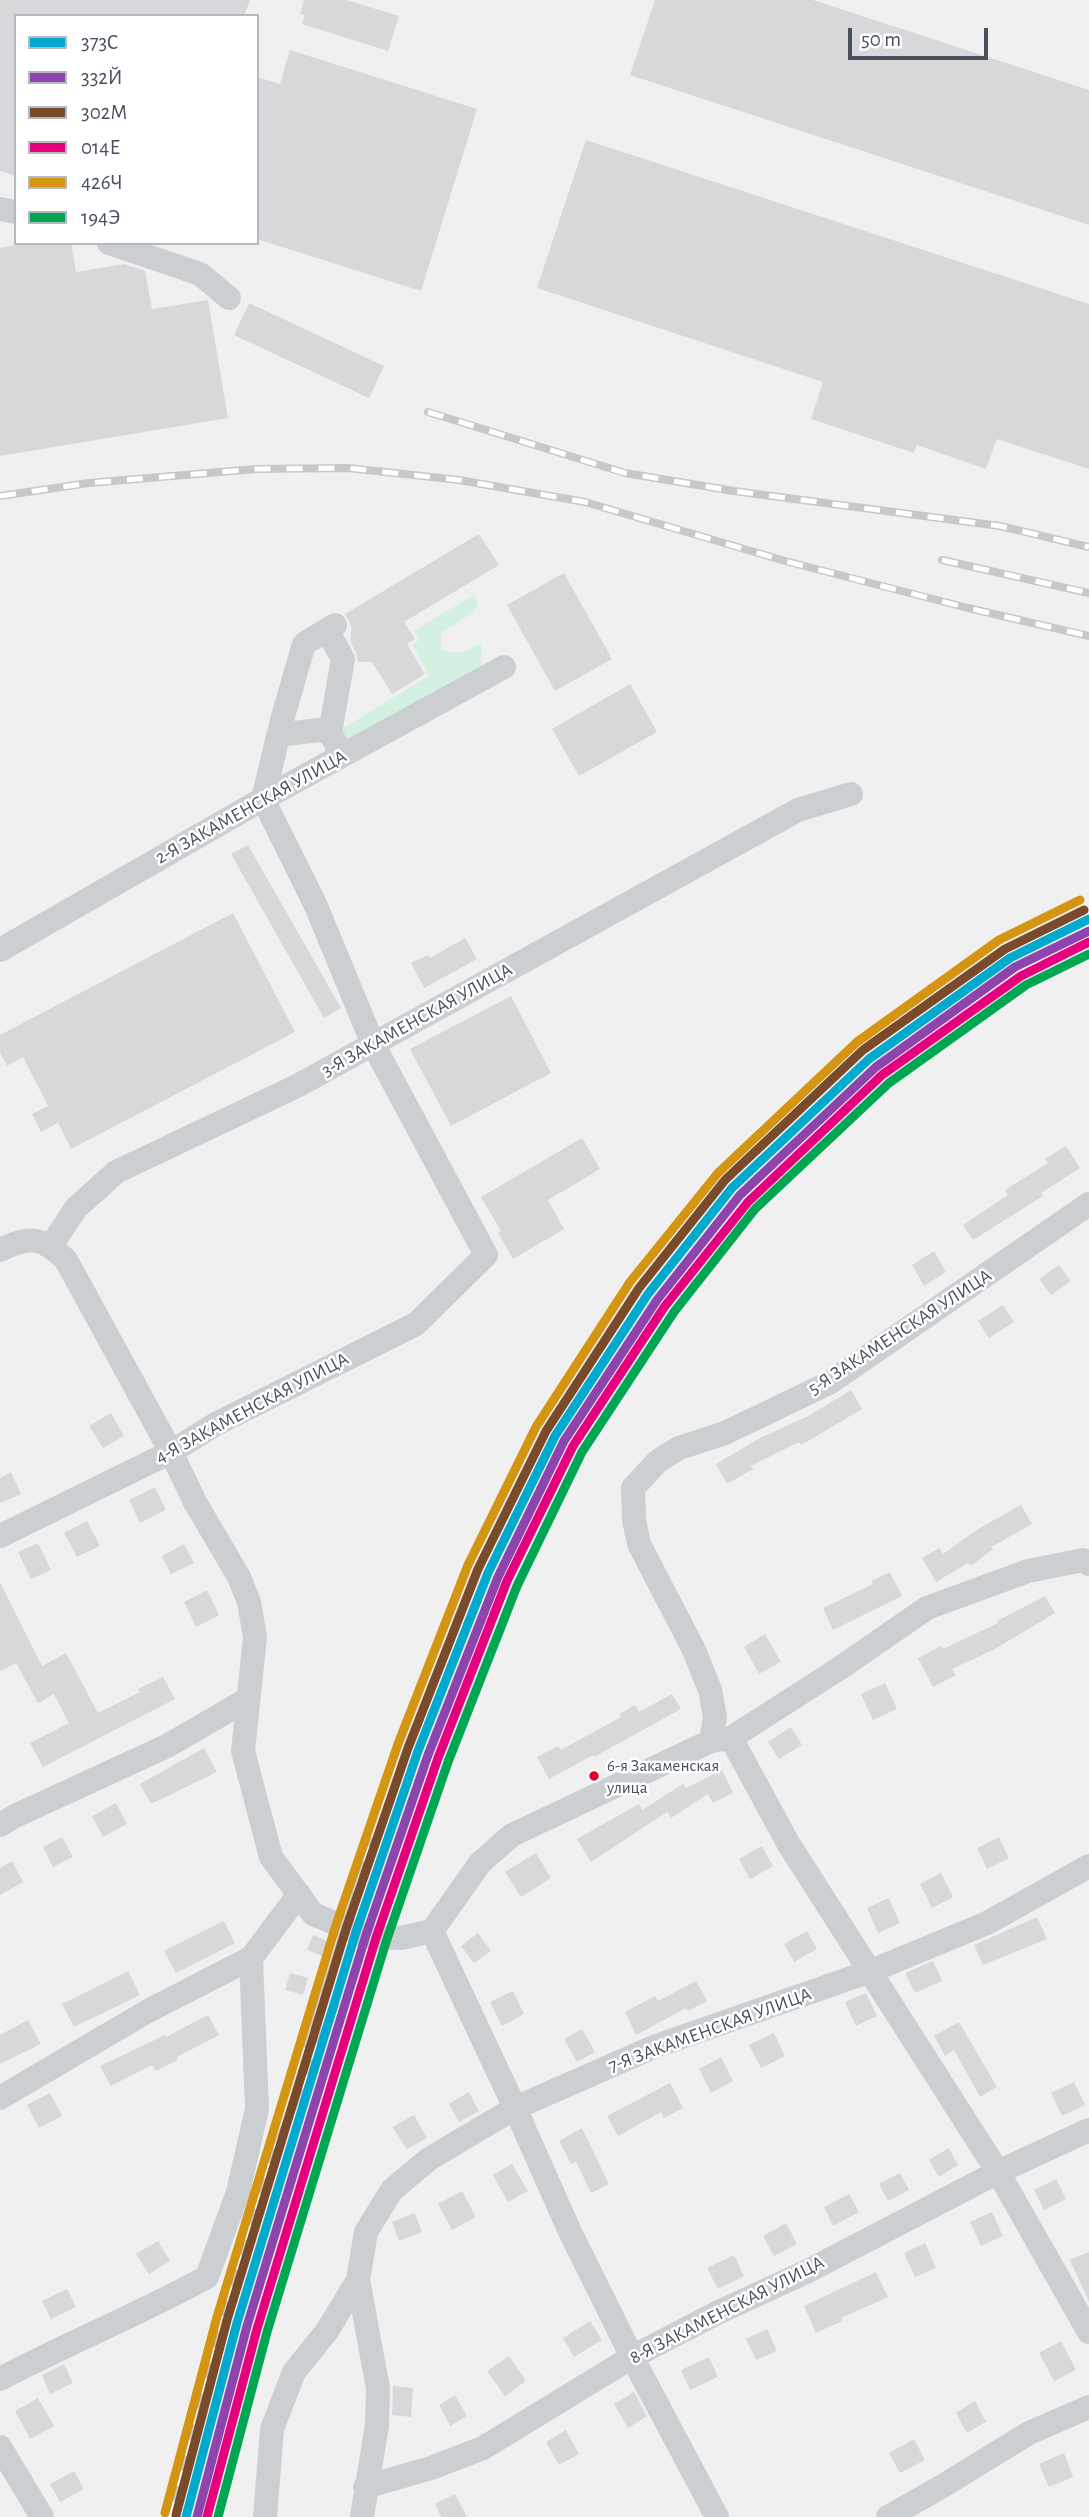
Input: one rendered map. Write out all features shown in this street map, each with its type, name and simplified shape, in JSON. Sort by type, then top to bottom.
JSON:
[{"type":"street","points":[[115,245],[200,274],[229,298]]},
{"type":"street","points":[[342,755],[330,733],[343,660],[331,627],[304,644],[263,799],[316,906],[373,1044]]},
{"type":"street","name":"2-Я ЗАКАМЕНСКАЯ УЛИЦА","points":[[0,950],[263,799],[504,667]]},
{"type":"street","points":[[278,735],[319,730],[330,733]]},
{"type":"street","name":"3-Я ЗАКАМЕНСКАЯ УЛИЦА","points":[[51,1246],[76,1208],[116,1172],[297,1086],[797,810],[851,794]]},
{"type":"street","name":"4-Я ЗАКАМЕНСКАЯ УЛИЦА","points":[[0,1536],[171,1452],[216,1424],[416,1324],[486,1255],[373,1044]]},
{"type":"street","name":"5-Я ЗАКАМЕНСКАЯ УЛИЦА","points":[[721,1739],[710,1690],[694,1650],[639,1544],[634,1520],[633,1488],[658,1461],[678,1448],[725,1433],[829,1383],[1089,1204]]},
{"type":"street","points":[[0,1250],[30,1238],[51,1246],[66,1260],[171,1452],[195,1502],[239,1577],[249,1602],[255,1637],[243,1751],[271,1857],[313,1914],[369,1937],[401,1938],[432,1931],[480,1863],[512,1835],[721,1739],[840,1668],[927,1608],[1028,1571],[1086,1562]]},
{"type":"street","points":[[0,1825],[167,1746],[248,1699]]},
{"type":"street","points":[[721,1739],[998,2172],[1089,2332]]},
{"type":"street","name":"7-Я ЗАКАМЕНСКАЯ УЛИЦА","points":[[358,2280],[366,2232],[392,2190],[429,2159],[515,2108],[656,2046],[871,1971],[987,1923],[1089,1866]]},
{"type":"street","points":[[0,2098],[148,2011],[251,1958],[299,1894]]},
{"type":"street","points":[[432,1931],[571,2234],[632,2357],[717,2517]]},
{"type":"street","points":[[0,2379],[207,2277],[238,2192],[257,2109],[251,1958]]},
{"type":"street","name":"8-Я ЗАКАМЕНСКАЯ УЛИЦА","points":[[365,2487],[431,2468],[483,2448],[632,2357],[719,2312],[808,2271],[998,2172],[1089,2130]]},
{"type":"street","points":[[358,2280],[378,2388],[377,2425],[362,2517]]},
{"type":"street","points":[[264,2517],[272,2429],[294,2372],[327,2332],[358,2280]]},
{"type":"street","points":[[888,2517],[1029,2433],[1089,2407]]},
{"type":"street","points":[[0,2447],[42,2517]]},
{"type":"green space","points":[[474,595],[478,603],[474,612],[441,633],[441,649],[457,653],[481,643],[482,668],[351,743],[342,741],[340,730],[429,676],[413,645],[419,640],[415,630]]},
{"type":"building","points":[[0,0],[250,0],[245,14],[14,14],[14,175],[0,171]]},
{"type":"building","points":[[304,0],[346,0],[399,16],[388,51],[302,24],[305,15],[300,14]]},
{"type":"building","points":[[655,0],[813,0],[1089,90],[1089,225],[630,75]]},
{"type":"building","points":[[290,50],[477,109],[421,291],[259,240],[259,78],[280,84]]},
{"type":"building","points":[[586,140],[1089,304],[1089,469],[997,439],[986,469],[917,445],[914,453],[811,419],[823,382],[537,288]]},
{"type":"building","points":[[16,245],[71,245],[76,272],[124,264],[145,271],[152,309],[208,300],[228,418],[0,456],[0,248]]},
{"type":"building","points":[[249,303],[384,366],[369,398],[234,335]]},
{"type":"building","points":[[479,534],[499,565],[404,622],[415,639],[407,644],[425,674],[392,694],[372,662],[358,662],[351,643],[351,625],[345,614]]},
{"type":"building","points":[[564,573],[612,659],[555,691],[507,605]]},
{"type":"building","points":[[630,684],[657,732],[579,776],[552,729]]},
{"type":"building","points":[[248,845],[341,1008],[324,1018],[231,854]]},
{"type":"building","points":[[233,913],[295,1032],[71,1149],[58,1123],[41,1132],[32,1114],[48,1106],[23,1057],[7,1066],[0,1052],[0,1035]]},
{"type":"building","points":[[465,938],[477,959],[424,988],[411,963],[428,955],[430,958]]},
{"type":"building","points":[[511,996],[551,1073],[451,1126],[410,1049]]},
{"type":"building","points":[[582,1138],[600,1169],[548,1200],[564,1229],[513,1259],[498,1233],[501,1231],[481,1197]]},
{"type":"building","points":[[1066,1146],[1080,1168],[1041,1193],[1043,1196],[973,1240],[963,1225],[1008,1195],[1005,1190],[1048,1163],[1045,1159]]},
{"type":"building","points":[[934,1251],[946,1272],[924,1286],[912,1265]]},
{"type":"building","points":[[1059,1265],[1071,1281],[1051,1295],[1039,1279]]},
{"type":"building","points":[[1003,1305],[1014,1322],[989,1338],[978,1321]]},
{"type":"building","points":[[851,1390],[862,1409],[801,1445],[799,1442],[751,1466],[753,1469],[727,1484],[716,1464],[758,1439],[810,1415]]},
{"type":"building","points":[[111,1413],[124,1436],[103,1448],[89,1426]]},
{"type":"building","points":[[11,1472],[21,1494],[0,1503],[0,1478]]},
{"type":"building","points":[[155,1487],[166,1510],[140,1523],[129,1500]]},
{"type":"building","points":[[1021,1505],[1032,1524],[991,1547],[993,1549],[971,1566],[968,1563],[936,1582],[922,1558],[939,1548],[943,1554],[978,1529]]},
{"type":"building","points":[[87,1521],[100,1546],[77,1557],[64,1533]]},
{"type":"building","points":[[38,1543],[51,1570],[31,1579],[18,1552]]},
{"type":"building","points":[[184,1544],[194,1563],[171,1574],[162,1556]]},
{"type":"building","points":[[890,1572],[902,1596],[833,1630],[823,1608],[873,1584],[871,1581]]},
{"type":"building","points":[[0,1582],[42,1666],[66,1653],[98,1713],[163,1677],[175,1699],[43,1767],[30,1743],[69,1723],[54,1694],[38,1703],[16,1663],[0,1671]]},
{"type":"building","points":[[207,1590],[219,1615],[196,1627],[184,1602]]},
{"type":"building","points":[[1045,1596],[1055,1613],[993,1650],[952,1669],[956,1675],[933,1687],[918,1658],[998,1623],[997,1621]]},
{"type":"building","points":[[765,1634],[781,1662],[759,1674],[744,1647]]},
{"type":"building","points":[[885,1683],[897,1709],[873,1720],[861,1694]]},
{"type":"building","points":[[672,1694],[681,1709],[549,1779],[537,1757],[558,1746],[561,1750],[621,1717],[619,1714],[635,1705],[639,1712]]},
{"type":"building","points":[[791,1727],[802,1745],[779,1759],[768,1742]]},
{"type":"building","points":[[204,1748],[217,1772],[151,1804],[140,1784]]},
{"type":"building","points":[[722,1770],[733,1793],[713,1803],[708,1794],[671,1818],[667,1812],[591,1862],[577,1839],[639,1804],[642,1810],[683,1784],[686,1788]]},
{"type":"building","points":[[116,1803],[127,1824],[103,1837],[92,1816]]},
{"type":"building","points":[[62,1837],[73,1857],[53,1867],[43,1847]]},
{"type":"building","points":[[999,1837],[1009,1858],[987,1869],[977,1848]]},
{"type":"building","points":[[762,1846],[773,1866],[750,1879],[739,1859]]},
{"type":"building","points":[[536,1853],[551,1878],[521,1897],[505,1872]]},
{"type":"building","points":[[12,1861],[23,1882],[0,1895],[0,1868]]},
{"type":"building","points":[[941,1873],[953,1897],[932,1908],[920,1884]]},
{"type":"building","points":[[889,1898],[900,1923],[878,1933],[867,1908]]},
{"type":"building","points":[[1037,1917],[1047,1939],[983,1965],[974,1945]]},
{"type":"building","points":[[224,1921],[235,1943],[176,1973],[164,1951]]},
{"type":"building","points":[[807,1931],[817,1949],[794,1962],[784,1944]]},
{"type":"building","points":[[478,1933],[491,1951],[474,1963],[461,1946]]},
{"type":"building","points":[[313,1935],[328,1941],[322,1956],[307,1950]]},
{"type":"building","points":[[933,1961],[942,1981],[915,1993],[905,1973]]},
{"type":"building","points":[[128,1971],[140,1995],[74,2027],[62,2004]]},
{"type":"building","points":[[290,1973],[308,1978],[303,1995],[285,1990]]},
{"type":"building","points":[[696,1981],[707,2001],[688,2011],[686,2008],[636,2035],[625,2012],[655,1996],[658,2001]]},
{"type":"building","points":[[513,1991],[524,2014],[502,2026],[490,2002]]},
{"type":"building","points":[[866,1993],[877,2016],[856,2026],[845,2002]]},
{"type":"building","points":[[208,2015],[219,2035],[156,2071],[152,2065],[111,2086],[100,2066]]},
{"type":"building","points":[[28,2020],[41,2044],[0,2064],[0,2035]]},
{"type":"building","points":[[959,2022],[997,2087],[980,2097],[954,2050],[945,2056],[934,2036]]},
{"type":"building","points":[[582,2029],[595,2052],[577,2062],[564,2039]]},
{"type":"building","points":[[774,2033],[785,2056],[761,2068],[749,2045]]},
{"type":"building","points":[[721,2057],[733,2081],[711,2093],[699,2069]]},
{"type":"building","points":[[1074,2082],[1085,2105],[1062,2116],[1051,2093]]},
{"type":"building","points":[[670,2083],[683,2108],[664,2118],[661,2112],[618,2136],[607,2116]]},
{"type":"building","points":[[469,2092],[479,2111],[459,2122],[449,2104]]},
{"type":"building","points":[[50,2093],[62,2116],[39,2128],[27,2105]]},
{"type":"building","points":[[414,2115],[427,2138],[407,2149],[392,2127]]},
{"type":"building","points":[[582,2128],[609,2184],[591,2193],[576,2162],[571,2164],[559,2141]]},
{"type":"building","points":[[949,2148],[958,2165],[939,2177],[929,2160]]},
{"type":"building","points":[[512,2164],[528,2191],[508,2202],[493,2175]]},
{"type":"building","points":[[900,2173],[909,2190],[888,2201],[879,2184]]},
{"type":"building","points":[[1056,2179],[1066,2199],[1044,2210],[1034,2190]]},
{"type":"building","points":[[462,2191],[476,2217],[452,2230],[438,2204]]},
{"type":"building","points":[[849,2194],[859,2212],[833,2226],[824,2207]]},
{"type":"building","points":[[992,2212],[1003,2236],[981,2246],[970,2222]]},
{"type":"building","points":[[415,2213],[422,2232],[399,2241],[392,2222]]},
{"type":"building","points":[[786,2223],[797,2244],[774,2256],[763,2236]]},
{"type":"building","points":[[158,2241],[170,2261],[149,2274],[136,2254]]},
{"type":"building","points":[[925,2243],[936,2268],[915,2277],[904,2253]]},
{"type":"building","points":[[1089,2252],[1089,2302],[1070,2260]]},
{"type":"building","points":[[734,2255],[744,2276],[718,2289],[707,2268]]},
{"type":"building","points":[[876,2272],[888,2297],[841,2318],[842,2321],[816,2333],[804,2306]]},
{"type":"building","points":[[67,2289],[76,2307],[51,2319],[42,2301]]},
{"type":"building","points":[[590,2321],[602,2340],[574,2357],[563,2338]]},
{"type":"building","points":[[767,2329],[777,2351],[756,2360],[746,2339]]},
{"type":"building","points":[[1061,2341],[1076,2370],[1054,2381],[1039,2353]]},
{"type":"building","points":[[509,2356],[526,2381],[505,2396],[487,2371]]},
{"type":"building","points":[[709,2357],[718,2377],[690,2390],[681,2370]]},
{"type":"building","points":[[64,2364],[73,2383],[50,2394],[42,2375]]},
{"type":"building","points":[[393,2386],[413,2388],[411,2417],[392,2415]]},
{"type":"building","points":[[634,2392],[647,2416],[628,2428],[614,2404]]},
{"type":"building","points":[[455,2395],[467,2416],[450,2426],[439,2405]]},
{"type":"building","points":[[38,2398],[54,2426],[30,2439],[15,2411]]},
{"type":"building","points":[[975,2401],[986,2422],[967,2433],[956,2413]]},
{"type":"building","points":[[566,2430],[579,2454],[559,2465],[546,2442]]},
{"type":"building","points":[[914,2439],[925,2460],[900,2473],[889,2453]]},
{"type":"building","points":[[1064,2453],[1073,2477],[1049,2487],[1039,2464]]},
{"type":"building","points":[[74,2471],[84,2489],[60,2502],[50,2484]]},
{"type":"building","points":[[455,2494],[467,2517],[441,2517],[435,2504]]},
{"type":"railway","points":[[428,412],[625,473],[734,491],[1000,526],[1089,547]]},
{"type":"railway","points":[[0,496],[89,483],[256,469],[348,468],[459,480],[585,502],[785,561],[1089,636]]},
{"type":"railway","points":[[942,560],[1089,593]]},
{"type":"railway","points":[[308,2045],[372,1842]]},
{"type":"railway","points":[[169,2517],[195,2412],[269,2165],[335,2005]]},
{"type":"transit line","name":"426Ч","points":[[165,2513],[217,2317],[336,1925],[398,1744],[468,1565],[536,1427],[630,1282],[718,1173],[857,1042],[999,940],[1080,900]]},
{"type":"transit line","name":"302М","points":[[176,2515],[227,2320],[346,1929],[408,1748],[478,1569],[546,1431],[639,1288],[725,1180],[863,1050],[1005,949],[1084,910]]},
{"type":"transit line","name":"373C","points":[[186,2517],[237,2323],[356,1932],[418,1751],[488,1573],[555,1436],[648,1294],[732,1188],[869,1059],[1010,958],[1089,919]]},
{"type":"transit line","name":"332Й","points":[[197,2517],[247,2326],[366,1935],[428,1755],[498,1577],[564,1441],[657,1300],[740,1195],[876,1067],[1015,967],[1089,931]]},
{"type":"transit line","name":"014Е","points":[[207,2517],[257,2329],[376,1938],[438,1758],[507,1581],[573,1446],[665,1306],[748,1202],[882,1075],[1021,976],[1089,942]]},
{"type":"transit line","name":"194Э","points":[[218,2517],[267,2332],[386,1942],[448,1762],[517,1586],[582,1452],[674,1312],[755,1209],[889,1083],[1026,985],[1089,954]]},
{"type":"place","name":"6-я Закаменская улица","points":[[594,1776]]}]
